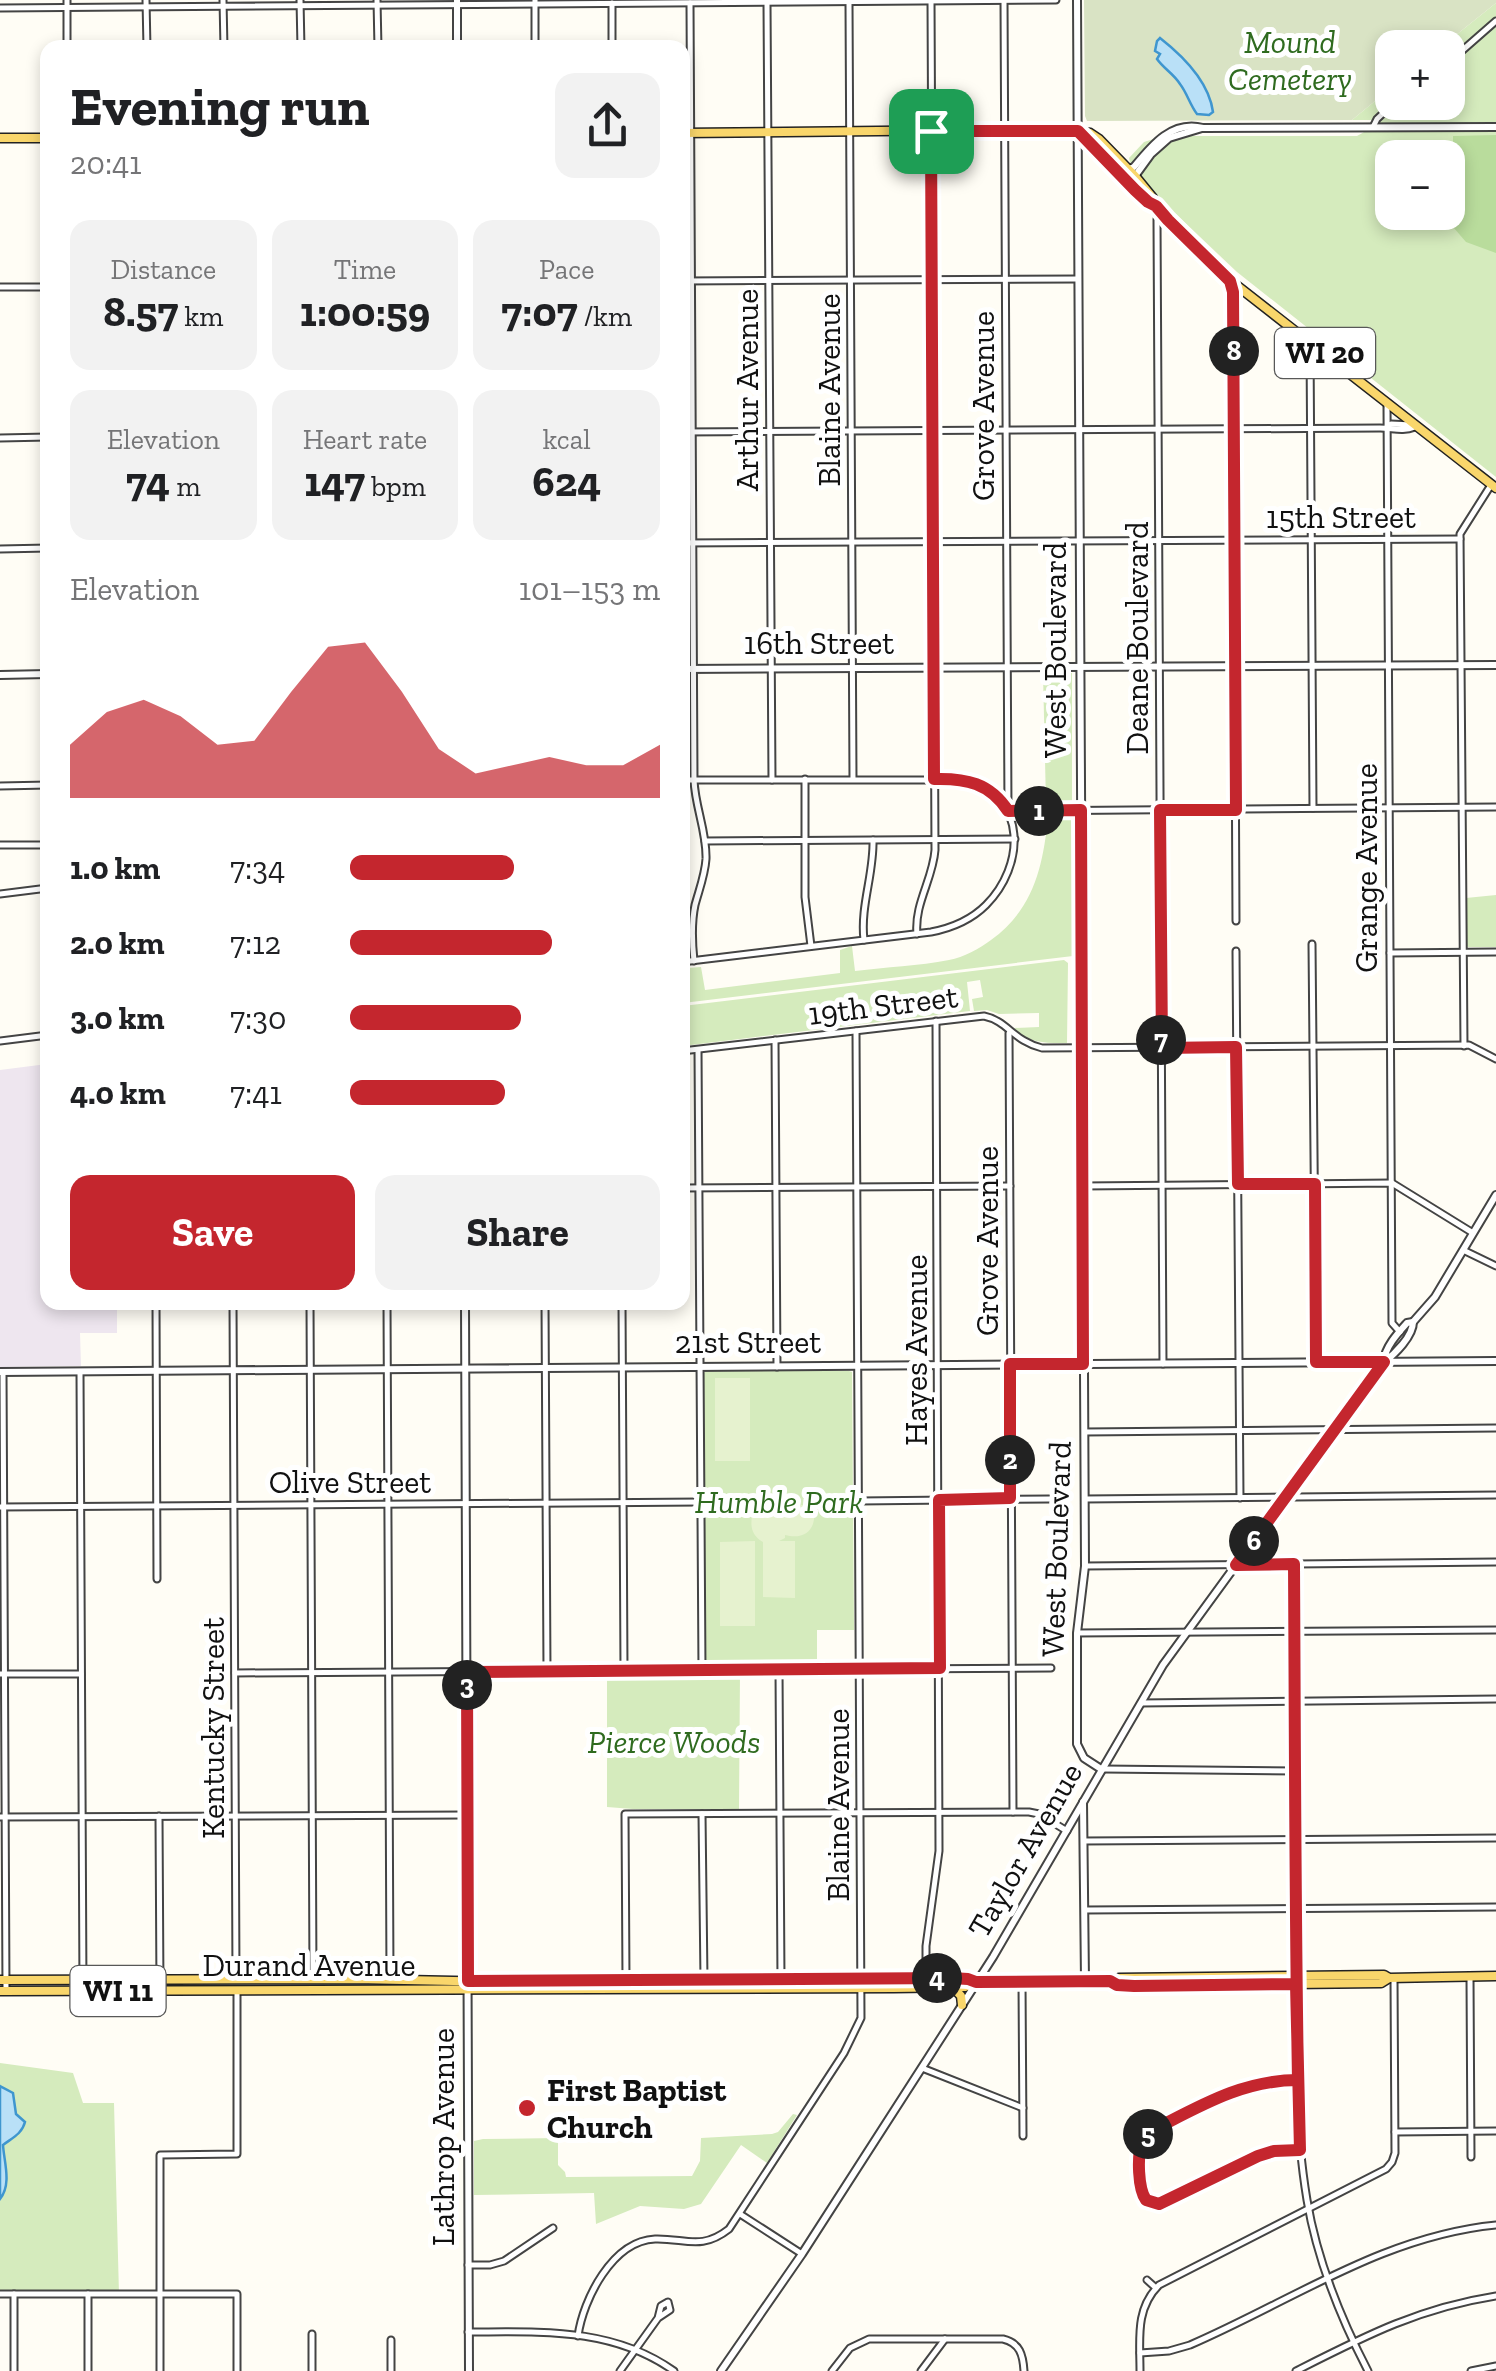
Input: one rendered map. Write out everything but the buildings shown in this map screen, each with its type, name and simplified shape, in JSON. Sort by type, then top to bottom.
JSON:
[{"type":"main road","points":[[690,133],[1078,131]]},
{"type":"main road","name":"WI 20","points":[[1078,131],[1230,281],[1494,486]]},
{"type":"main road","name":"WI 20","points":[[1078,131],[1090,133],[1132,172],[1159,210]]},
{"type":"main road","points":[[0,138],[40,138]]},
{"type":"main road","points":[[1106,159],[1126,175],[1132,172]]},
{"type":"main road","name":"Durand Avenue","points":[[3,1980],[160,1980],[376,1990],[626,1980],[781,1980],[954,1987],[976,1982],[1085,1980],[1134,1986],[1496,1976]]},
{"type":"main road","name":"Durand Avenue","points":[[3,1991],[160,1991],[313,1980],[390,1979],[468,1985],[861,1984],[926,1978],[976,1982]]},
{"type":"main road","points":[[376,1990],[390,1979]]},
{"type":"main road","points":[[954,1987],[962,2005]]},
{"type":"street","points":[[917,934],[918,912],[933,866],[935,839],[931,0]]},
{"type":"street","name":"Grove Avenue","points":[[1004,0],[1008,811],[1015,839]]},
{"type":"street","points":[[0,8],[146,3],[1056,0]]},
{"type":"street","name":"West Boulevard","points":[[1078,0],[1085,1566],[1076,1633],[1077,1744],[1084,1758],[1101,1768]]},
{"type":"street","points":[[689,40],[690,1]]},
{"type":"street","name":"Arthur Avenue","points":[[767,1],[772,780]]},
{"type":"street","name":"Blaine Avenue","points":[[849,1],[853,779]]},
{"type":"street","points":[[377,2],[378,40]]},
{"type":"street","points":[[457,2],[457,40]]},
{"type":"street","points":[[535,2],[535,40]]},
{"type":"street","points":[[612,2],[612,40]]},
{"type":"street","points":[[146,3],[147,40]]},
{"type":"street","points":[[224,3],[224,40]]},
{"type":"street","points":[[300,3],[301,40]]},
{"type":"street","points":[[67,4],[68,40]]},
{"type":"street","points":[[1465,47],[1496,21]]},
{"type":"street","points":[[1373,126],[1376,120]]},
{"type":"street","points":[[1132,172],[1169,138],[1204,128],[1496,127]]},
{"type":"street","name":"Deane Boulevard","points":[[1159,210],[1163,1364]]},
{"type":"street","points":[[690,251],[694,780],[705,840],[704,870],[692,928],[694,961]]},
{"type":"street","points":[[691,281],[1078,279]]},
{"type":"street","points":[[1230,281],[1236,922]]},
{"type":"street","points":[[0,287],[40,287]]},
{"type":"street","points":[[1310,341],[1312,809]]},
{"type":"street","name":"Grange Avenue","points":[[1388,401],[1392,1323],[1400,1332]]},
{"type":"street","points":[[692,432],[1418,426]]},
{"type":"street","points":[[0,438],[40,437]]},
{"type":"street","points":[[1464,1046],[1460,534],[1494,486]]},
{"type":"street","name":"15th Street","points":[[693,543],[1460,539]]},
{"type":"street","points":[[0,549],[40,548]]},
{"type":"street","name":"16th Street","points":[[690,669],[1496,664]]},
{"type":"street","points":[[0,674],[40,674]]},
{"type":"street","points":[[690,780],[956,778],[995,794],[1008,811],[1496,807]]},
{"type":"street","points":[[805,780],[806,897],[812,947]]},
{"type":"street","points":[[0,786],[40,785]]},
{"type":"street","points":[[690,961],[956,926],[984,907],[1000,887],[1008,872],[1015,839],[705,840]]},
{"type":"street","points":[[864,940],[873,840]]},
{"type":"street","points":[[0,845],[40,845]]},
{"type":"street","points":[[0,894],[40,889]]},
{"type":"street","points":[[1312,944],[1316,1362]]},
{"type":"street","points":[[1236,951],[1240,1498]]},
{"type":"street","points":[[1390,953],[1496,952]]},
{"type":"street","name":"19th Street","points":[[690,1051],[984,1016],[999,1020],[1024,1042],[1038,1047],[1469,1046],[1496,1059]]},
{"type":"street","name":"Hayes Avenue","points":[[926,1978],[926,1946],[940,1851],[936,1021]]},
{"type":"street","name":"Grove Avenue","points":[[1009,1030],[1013,1812]]},
{"type":"street","name":"Blaine Avenue","points":[[740,2214],[862,2018],[856,1031]]},
{"type":"street","points":[[0,1041],[40,1036]]},
{"type":"street","points":[[776,1040],[777,1367]]},
{"type":"street","points":[[698,1050],[702,1670]]},
{"type":"street","points":[[1084,1186],[1391,1184],[1473,1232]]},
{"type":"street","points":[[690,1188],[1010,1186]]},
{"type":"street","name":"Taylor Avenue","points":[[721,2371],[802,2254],[1015,1922],[1163,1665],[1384,1362],[1414,1329],[1414,1322],[1435,1296],[1496,1194]]},
{"type":"street","points":[[1463,1250],[1496,1266]]},
{"type":"street","points":[[156,1310],[157,1579]]},
{"type":"street","name":"Kentucky Street","points":[[160,2294],[160,2154],[237,2154],[233,1310]]},
{"type":"street","points":[[310,1310],[313,1980]]},
{"type":"street","points":[[387,1310],[390,1979]]},
{"type":"street","name":"Lathrop Avenue","points":[[465,1310],[468,2371]]},
{"type":"street","points":[[545,1310],[547,1671]]},
{"type":"street","points":[[622,1310],[624,1671]]},
{"type":"street","name":"Taylor Avenue","points":[[1384,1362],[1384,1354],[1400,1332],[1407,1323],[1414,1322]]},
{"type":"street","name":"21st Street","points":[[1,1372],[1496,1361]]},
{"type":"street","points":[[1,1372],[3,1991]]},
{"type":"street","points":[[80,1372],[82,1991]]},
{"type":"street","points":[[1085,1432],[1496,1428]]},
{"type":"street","points":[[1085,1499],[1496,1495]]},
{"type":"street","points":[[858,1500],[1050,1499]]},
{"type":"street","name":"Olive Street","points":[[2,1507],[701,1502]]},
{"type":"street","points":[[1085,1566],[1496,1562]]},
{"type":"street","points":[[1294,1564],[1300,2150],[1308,2208],[1327,2277],[1368,2371]]},
{"type":"street","points":[[1076,1633],[1496,1630]]},
{"type":"street","points":[[235,1673],[1051,1668]]},
{"type":"street","points":[[779,1670],[781,1980]]},
{"type":"street","points":[[2,1674],[81,1674]]},
{"type":"street","points":[[1141,1702],[1496,1700]]},
{"type":"street","points":[[1101,1768],[1295,1771]]},
{"type":"street","points":[[1083,1800],[1085,1980]]},
{"type":"street","points":[[626,1980],[625,1814],[1034,1812],[1067,1831]]},
{"type":"street","points":[[702,1814],[704,1980]]},
{"type":"street","points":[[2,1817],[467,1815]]},
{"type":"street","points":[[158,1816],[160,1991]]},
{"type":"street","points":[[1084,1841],[1496,1838]]},
{"type":"street","points":[[1086,1910],[1496,1908]]},
{"type":"street","points":[[1470,1977],[1471,2157]]},
{"type":"street","points":[[1140,2371],[1140,2317],[1156,2288],[1390,2166],[1395,2132],[1392,1978]]},
{"type":"street","points":[[1022,1982],[1023,2136]]},
{"type":"street","points":[[922,2068],[1023,2108]]},
{"type":"street","points":[[1298,2080],[1262,2082],[1235,2090],[1150,2132],[1141,2145],[1140,2186],[1144,2198],[1164,2203],[1258,2156],[1300,2150]]},
{"type":"street","points":[[1395,2132],[1496,2132]]},
{"type":"street","points":[[578,2336],[583,2310],[610,2266],[627,2249],[651,2240],[706,2242],[726,2232],[740,2214],[802,2254]]},
{"type":"street","points":[[1140,2352],[1169,2351],[1190,2345],[1327,2277],[1412,2242],[1496,2225]]},
{"type":"street","points":[[468,2265],[504,2261],[553,2228]]},
{"type":"street","points":[[1147,2280],[1156,2288]]},
{"type":"street","points":[[0,2294],[237,2294],[237,2371]]},
{"type":"street","points":[[14,2294],[14,2371]]},
{"type":"street","points":[[88,2294],[88,2371]]},
{"type":"street","points":[[160,2294],[160,2371]]},
{"type":"street","points":[[1296,2371],[1400,2320],[1496,2296]]},
{"type":"street","points":[[620,2371],[658,2318]]},
{"type":"street","points":[[468,2332],[534,2332],[609,2340],[637,2349],[674,2371]]},
{"type":"street","points":[[312,2334],[312,2371]]},
{"type":"street","points":[[922,2371],[945,2339]]},
{"type":"street","points":[[832,2371],[845,2353],[862,2341],[1003,2339],[1013,2342],[1023,2356],[1024,2371]]},
{"type":"street","points":[[391,2340],[391,2371]]},
{"type":"street","points":[[1472,2371],[1496,2366]]},
{"type":"shaded area","points":[[40,1065],[40,1310],[117,1310],[117,1333],[80,1333],[81,1366],[0,1367],[0,1070]]},
{"type":"green space","name":"Mound Cemetery","points":[[1084,0],[1496,0],[1462,30],[1375,30],[1375,101],[1352,120],[1087,121]]},
{"type":"green space","points":[[1496,3],[1496,477],[1237,272],[1162,201],[1129,158],[1144,142],[1163,136],[1357,136],[1378,120],[1465,120],[1462,30]]},
{"type":"green space","points":[[1375,101],[1375,120],[1352,120]]},
{"type":"green space","points":[[1496,135],[1496,253],[1466,242],[1456,230],[1465,230],[1465,140],[1453,140],[1453,136]]},
{"type":"green space","points":[[1043,673],[1072,673],[1072,803],[1046,803]]},
{"type":"green space","points":[[1048,817],[1072,817],[1073,956],[690,1002],[690,968],[701,967],[705,990],[840,973],[840,950],[852,946],[855,971],[955,959],[986,943],[1017,915],[1034,885]]},
{"type":"green space","points":[[1496,895],[1496,947],[1468,947],[1466,898]]},
{"type":"green space","points":[[1064,960],[1068,963],[1067,1043],[1032,1040],[1014,1028],[1039,1027],[1039,1013],[974,1011],[972,999],[983,997],[980,980],[967,982],[970,1011],[690,1045],[690,1005]]},
{"type":"green space","name":"Humble Park","points":[[706,1371],[852,1372],[854,1630],[817,1630],[817,1665],[708,1665],[705,1661]]},
{"type":"green space","points":[[715,1378],[750,1378],[750,1461],[715,1461]]},
{"type":"green space","points":[[791,1505],[806,1505],[814,1512],[813,1524],[807,1532],[785,1535],[779,1541],[795,1541],[795,1598],[763,1597],[763,1542],[752,1527],[754,1508],[779,1507],[785,1512]]},
{"type":"green space","points":[[755,1541],[755,1626],[720,1626],[720,1542]]},
{"type":"green space","name":"Pierce Woods","points":[[740,1673],[739,1809],[607,1807],[607,1678]]},
{"type":"green space","points":[[0,2063],[73,2073],[83,2103],[114,2103],[119,2294],[0,2294]]},
{"type":"green space","points":[[793,2114],[797,2115],[767,2163],[741,2145],[701,2204],[684,2209],[640,2206],[596,2224],[594,2193],[474,2195],[474,2141],[558,2138],[558,2165],[566,2177],[692,2176],[700,2161],[701,2138],[772,2134]]},
{"type":"water","points":[[1160,38],[1201,80],[1211,101],[1213,112],[1209,115],[1197,114],[1177,80],[1157,59],[1160,54],[1155,51]]},
{"type":"water","points":[[0,2086],[13,2093],[16,2114],[25,2122],[19,2133],[3,2145],[6,2180],[0,2199]]},
{"type":"place","name":"First Baptist Church","points":[[527,2108]]},
{"type":"route","points":[[931,131],[934,779],[956,778],[976,783],[995,794],[1008,811],[1081,810],[1083,1364],[1010,1364],[1010,1498],[939,1500],[940,1668],[467,1672],[468,1981],[951,1978],[976,1982],[1110,1981],[1134,1986],[1296,1984],[1298,2080],[1298,2108],[1300,2150],[1258,2156],[1159,2204],[1146,2200],[1140,2190],[1140,2149],[1146,2136],[1235,2090],[1262,2082],[1298,2080],[1294,1564],[1236,1565],[1384,1362],[1316,1362],[1315,1184],[1238,1184],[1236,1047],[1162,1048],[1160,810],[1236,810],[1230,281],[1078,131],[931,131]]}]
